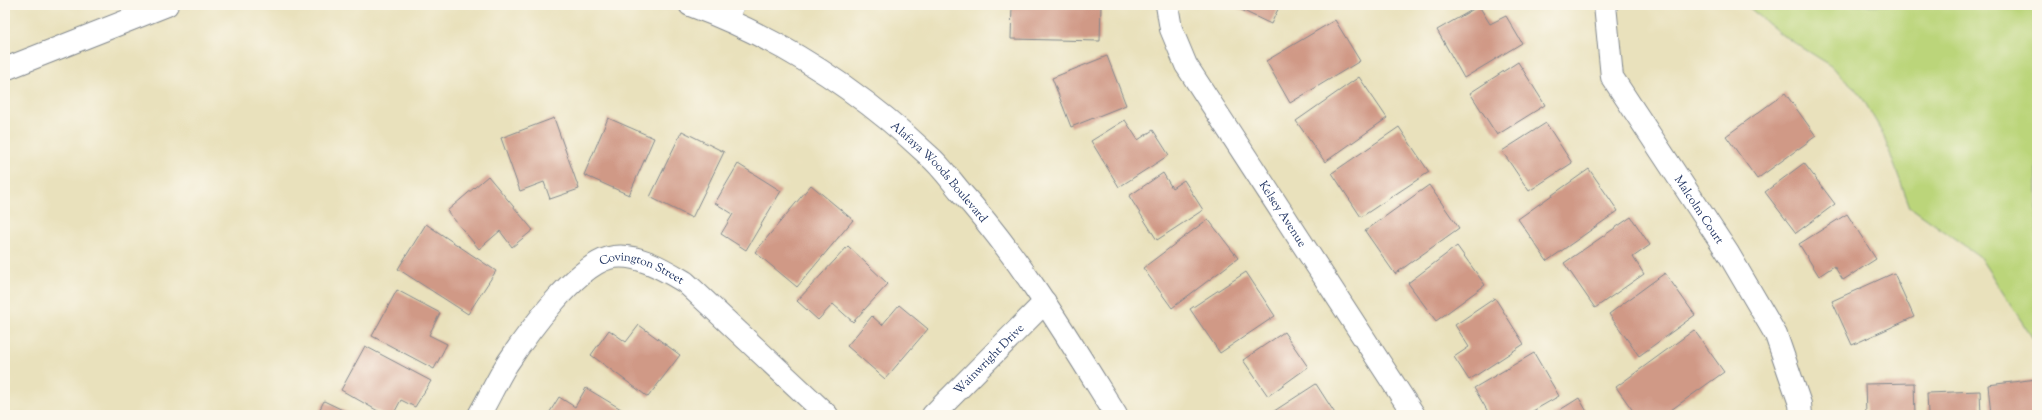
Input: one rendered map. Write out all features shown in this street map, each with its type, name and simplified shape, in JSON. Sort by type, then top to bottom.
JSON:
[{"type":"street","points":[[5,69],[167,5]]},
{"type":"street","name":"Alafaya Woods Boulevard","points":[[690,5],[729,12],[798,55],[864,101],[929,155],[988,222],[1045,302],[1116,415]]},
{"type":"street","name":"Kelsey Avenue","points":[[1167,5],[1171,29],[1186,65],[1414,415]]},
{"type":"street","name":"Malcolm Court","points":[[1604,5],[1612,76],[1728,253],[1776,335],[1800,404],[1800,415]]},
{"type":"street","name":"Covington Street","points":[[479,415],[507,365],[552,305],[586,269],[609,258],[629,258],[657,265],[685,282],[827,415]]},
{"type":"street","name":"Wainwright Drive","points":[[933,415],[1045,302]]},
{"type":"green space","points":[[1746,5],[2037,5],[2037,345],[1979,256],[1910,207],[1882,132],[1859,92],[1827,63],[1782,35]]},
{"type":"building","points":[[1012,5],[1101,5],[1100,41],[1011,39]]},
{"type":"building","points":[[1231,5],[1280,5],[1271,24]]},
{"type":"building","points":[[1479,6],[1490,24],[1506,16],[1522,43],[1464,78],[1437,30]]},
{"type":"building","points":[[1335,20],[1360,61],[1290,103],[1266,61]]},
{"type":"building","points":[[1107,56],[1126,105],[1071,127],[1052,78]]},
{"type":"building","points":[[1518,62],[1545,105],[1497,135],[1470,93]]},
{"type":"building","points":[[1359,77],[1387,118],[1325,162],[1296,121]]},
{"type":"building","points":[[1785,93],[1816,136],[1757,179],[1726,136]]},
{"type":"building","points":[[554,118],[579,189],[550,199],[544,182],[520,191],[501,138]]},
{"type":"building","points":[[608,118],[654,138],[629,195],[584,175]]},
{"type":"building","points":[[1125,120],[1138,140],[1153,130],[1169,155],[1119,187],[1091,141]]},
{"type":"building","points":[[1546,123],[1572,163],[1529,191],[1502,151]]},
{"type":"building","points":[[1399,127],[1429,172],[1361,217],[1332,173]]},
{"type":"building","points":[[682,131],[724,152],[692,218],[650,197]]},
{"type":"building","points":[[1804,163],[1835,204],[1796,233],[1765,192]]},
{"type":"building","points":[[738,164],[781,191],[746,250],[721,234],[733,214],[715,203]]},
{"type":"building","points":[[1589,169],[1618,211],[1547,261],[1518,219]]},
{"type":"building","points":[[1163,173],[1172,188],[1184,180],[1203,210],[1157,240],[1129,196]]},
{"type":"building","points":[[488,176],[533,230],[512,247],[500,231],[479,249],[447,211]]},
{"type":"building","points":[[811,185],[853,220],[797,287],[755,252]]},
{"type":"building","points":[[1429,185],[1459,228],[1395,274],[1365,231]]},
{"type":"building","points":[[1847,214],[1876,259],[1843,280],[1834,266],[1819,276],[1799,244]]},
{"type":"building","points":[[1631,217],[1650,245],[1633,257],[1644,274],[1595,308],[1564,263]]},
{"type":"building","points":[[1208,219],[1238,258],[1172,308],[1143,268]]},
{"type":"building","points":[[426,224],[496,271],[468,314],[398,269]]},
{"type":"building","points":[[848,246],[888,284],[853,322],[833,304],[818,320],[797,301]]},
{"type":"building","points":[[1457,246],[1485,285],[1436,321],[1408,283]]},
{"type":"building","points":[[1246,272],[1275,316],[1220,353],[1190,309]]},
{"type":"building","points":[[1665,273],[1695,315],[1639,356],[1609,314]]},
{"type":"building","points":[[1894,273],[1914,317],[1852,345],[1832,301]]},
{"type":"building","points":[[397,290],[440,313],[429,335],[447,344],[434,369],[372,336]]},
{"type":"building","points":[[1495,298],[1524,344],[1469,380],[1454,357],[1469,347],[1455,325]]},
{"type":"building","points":[[899,305],[928,329],[885,379],[847,346],[872,316],[882,325]]},
{"type":"building","points":[[639,325],[680,355],[648,397],[591,355],[609,330],[626,342]]},
{"type":"building","points":[[1694,330],[1724,372],[1664,415],[1636,415],[1616,387]]},
{"type":"building","points":[[1284,332],[1308,367],[1268,396],[1243,360]]},
{"type":"building","points":[[365,346],[431,381],[415,407],[401,400],[393,415],[385,415],[341,390]]},
{"type":"building","points":[[1534,353],[1559,396],[1526,415],[1490,415],[1474,388]]},
{"type":"building","points":[[2037,379],[2037,415],[1991,415],[1988,385]]},
{"type":"building","points":[[1914,383],[1915,415],[1866,415],[1865,384]]},
{"type":"building","points":[[1316,384],[1336,415],[1268,415]]},
{"type":"building","points":[[586,388],[631,415],[548,415],[559,397],[575,407]]},
{"type":"building","points":[[1980,391],[1981,415],[1928,415],[1927,393]]},
{"type":"building","points":[[1579,398],[1589,415],[1552,415]]},
{"type":"building","points":[[324,401],[353,415],[317,415]]}]
